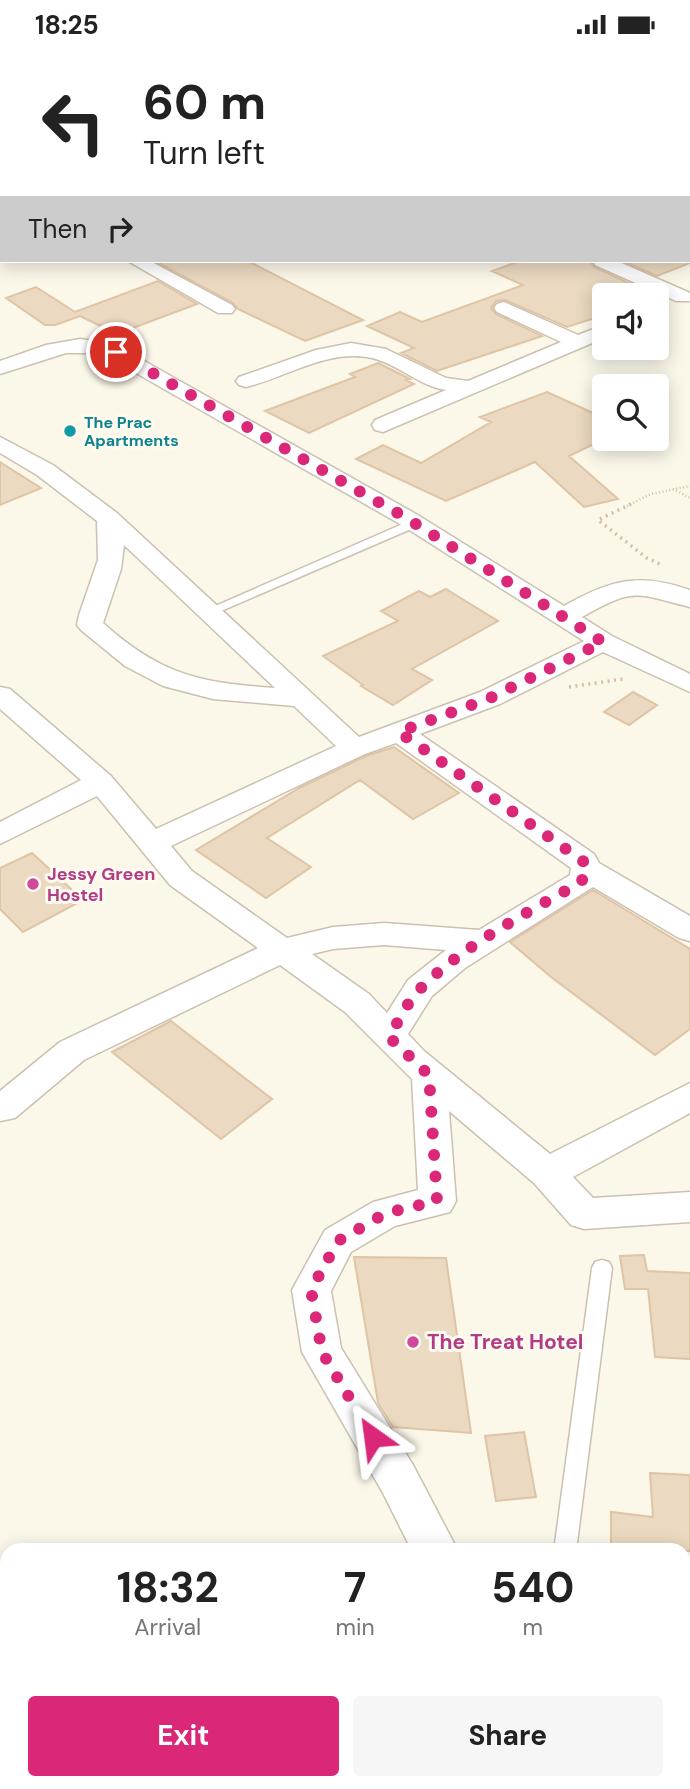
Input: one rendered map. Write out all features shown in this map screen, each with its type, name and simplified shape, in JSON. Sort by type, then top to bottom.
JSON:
[{"type":"street","points":[[141,263],[225,309]]},
{"type":"street","points":[[607,263],[687,295]]},
{"type":"street","points":[[669,303],[687,295]]},
{"type":"street","points":[[504,308],[577,342]]},
{"type":"street","points":[[383,425],[592,336]]},
{"type":"street","points":[[0,368],[73,345],[92,344],[107,348],[414,523],[603,642],[690,684]]},
{"type":"street","points":[[246,381],[323,354],[351,349],[379,353],[440,383],[469,388]]},
{"type":"street","points":[[0,444],[45,470],[109,518],[355,748]]},
{"type":"street","points":[[109,518],[113,547],[111,560],[93,607],[90,625],[143,667],[187,686],[305,699]]},
{"type":"street","points":[[564,617],[611,590],[625,586],[659,589],[690,599]]},
{"type":"street","points":[[151,843],[355,748],[490,698],[603,642]]},
{"type":"street","points":[[0,695],[101,782],[181,878],[357,1003],[429,1075],[547,1173],[584,1215],[690,1207]]},
{"type":"street","points":[[399,732],[583,861],[588,870],[690,930]]},
{"type":"street","points":[[0,834],[101,782]]},
{"type":"street","points":[[389,1037],[420,988],[454,960],[581,882],[588,870]]},
{"type":"street","points":[[3,1108],[72,1051],[283,950],[333,938],[384,934],[483,941]]},
{"type":"street","points":[[429,1075],[437,1201],[386,1213],[338,1241],[311,1290],[322,1352],[398,1479],[432,1543]]},
{"type":"street","points":[[547,1173],[690,1097]]},
{"type":"lane","points":[[210,611],[414,523]]},
{"type":"lane","points":[[566,1543],[602,1268]]},
{"type":"path","points":[[668,568],[647,558],[598,520],[651,494],[690,486]]},
{"type":"path","points":[[672,488],[690,498]]},
{"type":"building","points":[[159,263],[252,263],[363,320],[305,341],[238,309],[233,303]]},
{"type":"building","points":[[514,263],[591,263],[594,267],[629,283],[592,283],[592,319],[567,327],[505,300],[496,301],[491,308],[496,314],[542,336],[437,371],[401,353],[414,348],[367,326],[400,312],[422,322],[523,285],[492,271]]},
{"type":"building","points":[[628,263],[690,263],[657,276]]},
{"type":"building","points":[[158,281],[197,304],[117,334],[80,316],[55,325],[45,325],[6,298],[36,287],[75,312]]},
{"type":"building","points":[[378,363],[410,379],[406,380],[414,384],[309,433],[265,411],[355,377],[350,374]]},
{"type":"building","points":[[547,392],[592,413],[592,445],[569,456],[618,499],[584,507],[535,462],[446,501],[356,459],[383,445],[421,463],[491,422],[480,417]]},
{"type":"building","points":[[0,462],[41,488],[0,505]]},
{"type":"building","points":[[446,589],[498,621],[412,669],[432,680],[393,705],[361,686],[363,685],[323,656],[398,621],[381,611],[419,591],[430,597]]},
{"type":"building","points":[[633,692],[657,705],[629,725],[604,712]]},
{"type":"building","points":[[394,747],[459,793],[413,819],[360,780],[267,838],[311,867],[266,898],[196,850],[301,787],[366,756]]},
{"type":"building","name":"Jessy Green Hostel","points":[[32,853],[83,900],[23,932],[0,909],[0,868]]},
{"type":"building","points":[[593,890],[690,949],[690,1029],[655,1055],[551,977],[510,942]]},
{"type":"building","points":[[171,1021],[272,1099],[221,1139],[112,1052]]},
{"type":"building","points":[[644,1255],[647,1271],[690,1273],[690,1359],[655,1357],[648,1289],[625,1289],[620,1256]]},
{"type":"building","name":"The Treat Hotel","points":[[354,1257],[446,1258],[471,1433],[393,1427],[378,1403]]},
{"type":"building","points":[[524,1432],[536,1497],[496,1501],[485,1436]]},
{"type":"building","points":[[650,1473],[690,1475],[690,1543],[611,1543],[611,1512],[653,1517]]},
{"type":"place","name":"The Prac Apartments","points":[[70,431]]},
{"type":"place","name":"Jessy Green Hostel","points":[[33,884]]},
{"type":"place","name":"The Treat Hotel","points":[[413,1342]]},
{"type":"route","points":[[116,352],[408,519],[603,642],[490,698],[399,732],[583,861],[588,870],[581,882],[528,912],[454,960],[420,988],[389,1037],[429,1075],[437,1201],[386,1213],[338,1241],[311,1290],[322,1352],[373,1437]]}]
